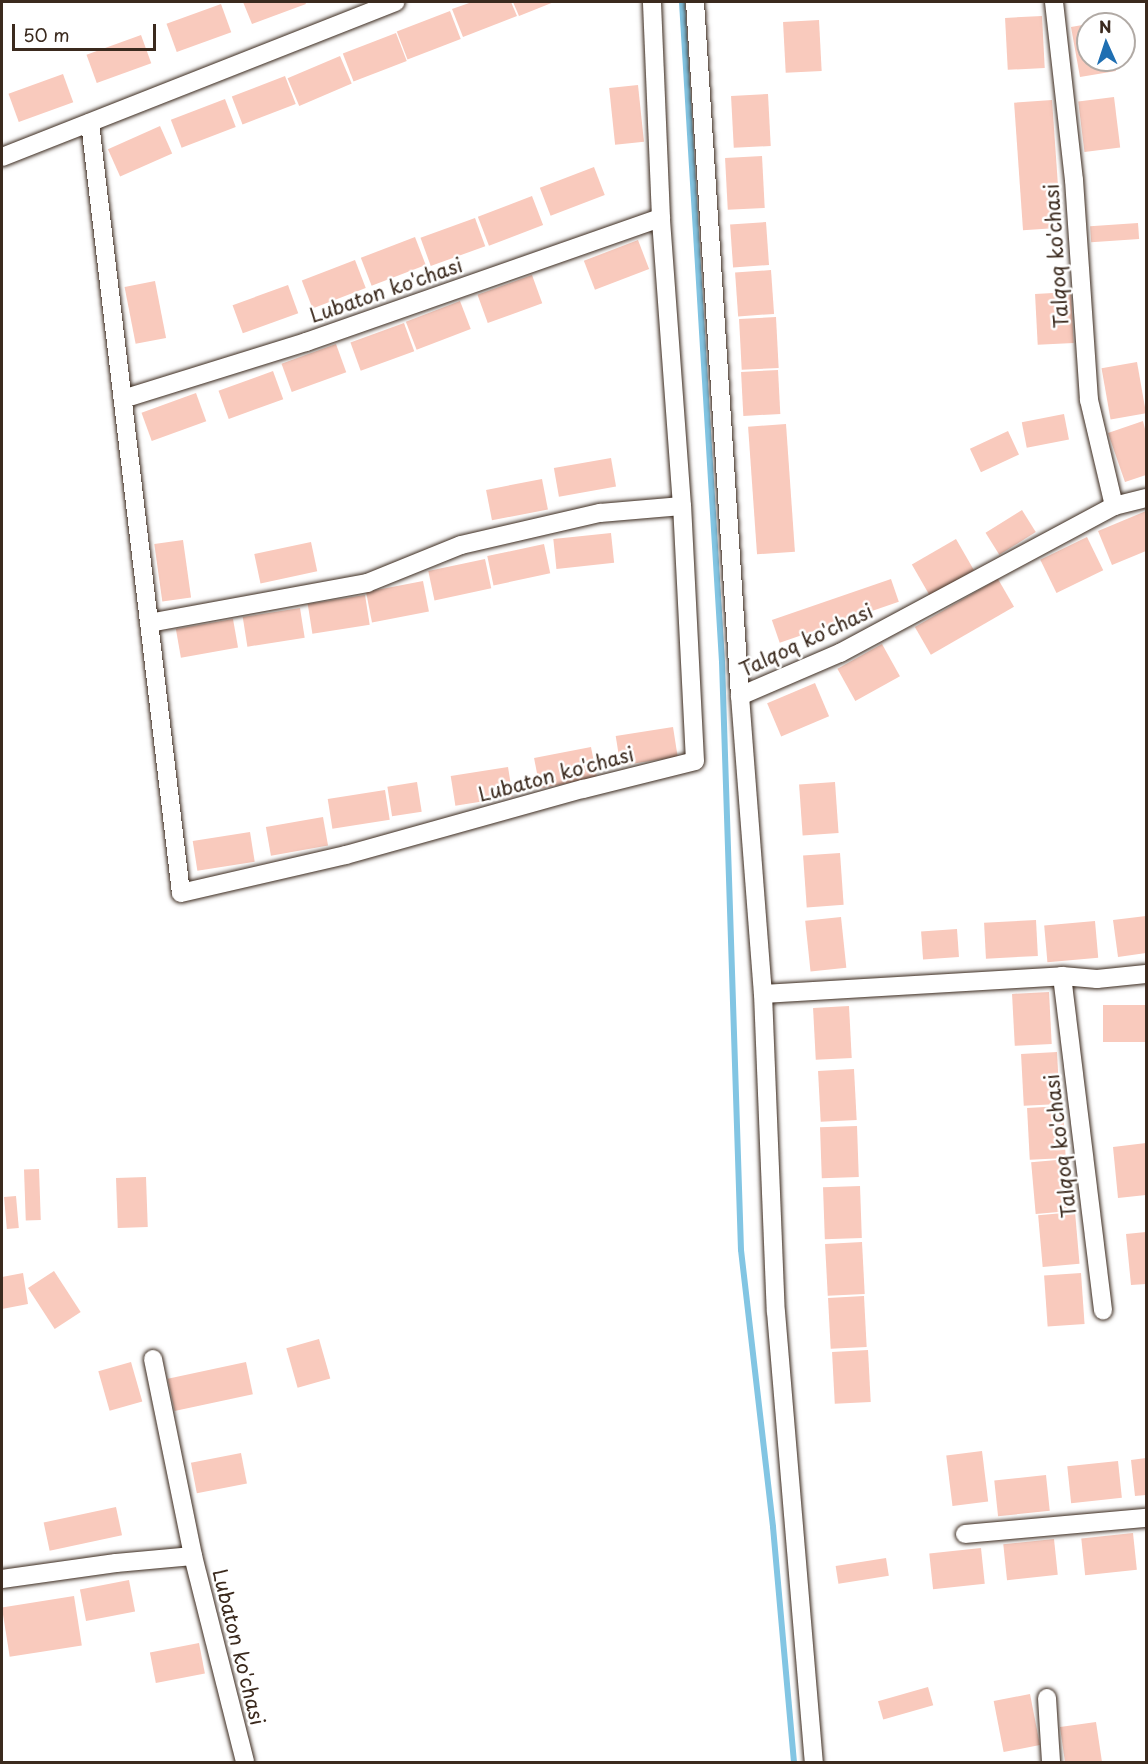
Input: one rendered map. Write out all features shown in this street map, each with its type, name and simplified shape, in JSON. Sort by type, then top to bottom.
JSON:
[{"type":"street","points":[[2,158],[396,2]]},
{"type":"street","name":"Lubaton ko'chasi","points":[[149,623],[181,893],[346,855],[582,789],[695,761],[682,506],[661,218],[652,2]]},
{"type":"street","points":[[695,2],[740,696],[763,994],[776,1312],[814,1762]]},
{"type":"street","name":"Talqoq ko'chasi","points":[[1054,2],[1074,180],[1089,400],[1114,506]]},
{"type":"street","points":[[90,123],[149,623],[367,583],[461,545],[600,513],[682,506]]},
{"type":"street","name":"Lubaton ko'chasi","points":[[123,399],[306,342],[661,218]]},
{"type":"street","name":"Talqoq ko'chasi","points":[[740,696],[840,653],[1114,506],[1146,498]]},
{"type":"street","points":[[763,994],[1062,976],[1097,979],[1146,974]]},
{"type":"street","name":"Talqoq ko'chasi","points":[[1062,976],[1103,1310]]},
{"type":"street","points":[[153,1359],[194,1556]]},
{"type":"street","points":[[965,1534],[1146,1518]]},
{"type":"street","name":"Lubaton ko'chasi","points":[[2,1579],[116,1563],[194,1556],[245,1762]]},
{"type":"street","points":[[1047,1698],[1052,1762]]},
{"type":"building","points":[[243,2],[305,2],[306,4],[252,24]]},
{"type":"building","points":[[472,2],[511,2],[517,16],[463,37],[452,9]]},
{"type":"building","points":[[513,2],[554,2],[519,16]]},
{"type":"building","points":[[221,4],[231,32],[177,52],[166,24]]},
{"type":"building","points":[[450,11],[461,39],[408,59],[397,31]]},
{"type":"building","points":[[1042,16],[1045,68],[1008,70],[1005,18]]},
{"type":"building","points":[[819,20],[822,71],[786,73],[783,22]]},
{"type":"building","points":[[1076,26],[1076,55],[1071,27]]},
{"type":"building","points":[[396,33],[407,61],[354,81],[343,53]]},
{"type":"building","points":[[141,35],[151,63],[97,83],[86,55]]},
{"type":"building","points":[[340,56],[352,84],[299,106],[288,78]]},
{"type":"building","points":[[1079,72],[1110,72],[1080,77]]},
{"type":"building","points":[[63,74],[73,102],[19,122],[8,94]]},
{"type":"building","points":[[285,76],[296,104],[243,124],[232,96]]},
{"type":"building","points":[[638,85],[644,142],[615,145],[609,88]]},
{"type":"building","points":[[768,94],[771,146],[734,148],[731,96]]},
{"type":"building","points":[[1114,97],[1120,148],[1084,152],[1078,101]]},
{"type":"building","points":[[225,99],[236,127],[182,148],[171,120]]},
{"type":"building","points":[[1052,100],[1061,228],[1023,230],[1014,103]]},
{"type":"building","points":[[160,126],[172,153],[120,177],[108,149]]},
{"type":"building","points":[[762,156],[765,208],[728,210],[725,158]]},
{"type":"building","points":[[594,167],[605,195],[551,216],[540,188]]},
{"type":"building","points":[[532,196],[543,225],[489,246],[478,217]]},
{"type":"building","points":[[475,218],[485,246],[431,266],[420,238]]},
{"type":"building","points":[[766,222],[769,265],[733,267],[730,225]]},
{"type":"building","points":[[1138,223],[1139,239],[1091,242],[1090,226]]},
{"type":"building","points":[[415,237],[426,265],[372,286],[361,258]]},
{"type":"building","points":[[638,240],[649,269],[595,290],[584,261]]},
{"type":"building","points":[[355,260],[366,288],[313,308],[302,280]]},
{"type":"building","points":[[771,270],[774,314],[738,316],[735,273]]},
{"type":"building","points":[[532,275],[542,303],[488,323],[477,295]]},
{"type":"building","points":[[155,281],[166,338],[136,344],[125,287]]},
{"type":"building","points":[[288,285],[298,313],[243,333],[233,305]]},
{"type":"building","points":[[1071,292],[1074,343],[1038,345],[1035,294]]},
{"type":"building","points":[[460,301],[471,329],[417,350],[406,322]]},
{"type":"building","points":[[776,317],[779,368],[742,370],[739,319]]},
{"type":"building","points":[[404,323],[414,351],[361,371],[350,342]]},
{"type":"building","points":[[336,344],[346,372],[292,392],[281,364]]},
{"type":"building","points":[[1137,362],[1146,413],[1111,419],[1102,368]]},
{"type":"building","points":[[778,370],[780,414],[743,416],[741,372]]},
{"type":"building","points":[[273,371],[283,399],[229,419],[218,391]]},
{"type":"building","points":[[196,393],[206,421],[152,441],[141,413]]},
{"type":"building","points":[[1064,414],[1069,440],[1027,448],[1022,422]]},
{"type":"building","points":[[1143,421],[1146,433],[1146,475],[1125,482],[1108,433]]},
{"type":"building","points":[[786,424],[795,552],[757,554],[748,427]]},
{"type":"building","points":[[1008,431],[1019,455],[981,472],[970,449]]},
{"type":"building","points":[[611,458],[616,487],[559,497],[554,468]]},
{"type":"building","points":[[542,479],[548,509],[492,520],[486,490]]},
{"type":"building","points":[[1022,510],[1036,532],[999,555],[986,533]]},
{"type":"building","points":[[1146,511],[1146,551],[1112,565],[1098,531]]},
{"type":"building","points":[[611,533],[614,563],[556,569],[553,539]]},
{"type":"building","points":[[1087,537],[1103,570],[1056,593],[1040,560]]},
{"type":"building","points":[[956,539],[974,570],[930,596],[912,564]]},
{"type":"building","points":[[183,540],[191,597],[162,601],[154,544]]},
{"type":"building","points":[[311,542],[317,571],[261,583],[254,554]]},
{"type":"building","points":[[544,544],[550,573],[494,585],[487,556]]},
{"type":"building","points":[[485,559],[491,588],[435,600],[428,571]]},
{"type":"building","points":[[891,579],[899,602],[780,643],[772,620]]},
{"type":"building","points":[[998,579],[1014,607],[931,655],[915,627]]},
{"type":"building","points":[[423,581],[429,611],[372,622],[366,592]]},
{"type":"building","points":[[365,595],[370,625],[312,634],[308,604]]},
{"type":"building","points":[[300,608],[305,638],[247,647],[243,617]]},
{"type":"building","points":[[233,619],[238,648],[181,658],[176,629]]},
{"type":"building","points":[[882,644],[900,676],[855,701],[837,669]]},
{"type":"building","points":[[815,683],[829,716],[781,736],[767,703]]},
{"type":"building","points":[[673,727],[678,757],[620,766],[616,736]]},
{"type":"building","points":[[591,747],[597,777],[540,788],[534,758]]},
{"type":"building","points":[[508,767],[513,797],[455,806],[451,776]]},
{"type":"building","points":[[417,782],[422,812],[392,816],[387,787]]},
{"type":"building","points":[[835,782],[839,833],[803,835],[799,785]]},
{"type":"building","points":[[385,790],[390,820],[332,829],[328,799]]},
{"type":"building","points":[[323,817],[328,846],[271,856],[266,827]]},
{"type":"building","points":[[250,832],[255,862],[197,871],[193,841]]},
{"type":"building","points":[[840,853],[844,905],[807,907],[803,856]]},
{"type":"building","points":[[1146,916],[1146,953],[1118,957],[1113,920]]},
{"type":"building","points":[[841,917],[846,968],[811,971],[805,921]]},
{"type":"building","points":[[1036,920],[1038,956],[986,959],[984,923]]},
{"type":"building","points":[[1095,921],[1098,958],[1047,962],[1044,925]]},
{"type":"building","points":[[957,929],[959,957],[923,959],[921,932]]},
{"type":"building","points":[[1049,992],[1052,1044],[1015,1046],[1012,994]]},
{"type":"building","points":[[1103,1005],[1146,1005],[1146,1042],[1103,1042]]},
{"type":"building","points":[[849,1006],[852,1058],[816,1060],[813,1008]]},
{"type":"building","points":[[1057,1052],[1060,1104],[1024,1106],[1021,1054]]},
{"type":"building","points":[[854,1069],[857,1120],[821,1122],[818,1071]]},
{"type":"building","points":[[1063,1106],[1066,1158],[1030,1160],[1027,1108]]},
{"type":"building","points":[[857,1126],[859,1177],[822,1178],[820,1127]]},
{"type":"building","points":[[1146,1143],[1146,1195],[1118,1198],[1113,1147]]},
{"type":"building","points":[[1068,1159],[1073,1211],[1036,1214],[1031,1162]]},
{"type":"building","points":[[39,1169],[41,1220],[26,1220],[24,1170]]},
{"type":"building","points":[[146,1177],[148,1227],[118,1228],[116,1178]]},
{"type":"building","points":[[860,1186],[862,1238],[825,1239],[823,1187]]},
{"type":"building","points":[[16,1196],[19,1228],[7,1229],[4,1197]]},
{"type":"building","points":[[1075,1212],[1080,1264],[1043,1267],[1038,1215]]},
{"type":"building","points":[[1146,1232],[1146,1284],[1131,1285],[1126,1234]]},
{"type":"building","points":[[862,1242],[865,1294],[828,1296],[825,1244]]},
{"type":"building","points":[[54,1271],[81,1312],[55,1329],[28,1288]]},
{"type":"building","points":[[23,1273],[28,1304],[2,1309],[2,1277]]},
{"type":"building","points":[[1081,1273],[1085,1324],[1048,1326],[1044,1276]]},
{"type":"building","points":[[864,1296],[867,1347],[831,1349],[828,1298]]},
{"type":"building","points":[[319,1339],[330,1378],[298,1388],[286,1348]]},
{"type":"building","points":[[868,1350],[871,1402],[835,1404],[832,1352]]},
{"type":"building","points":[[131,1362],[142,1401],[110,1411],[98,1371]]},
{"type":"building","points":[[246,1362],[253,1394],[175,1411],[168,1379]]},
{"type":"building","points":[[982,1451],[988,1502],[952,1506],[946,1455]]},
{"type":"building","points":[[241,1453],[247,1483],[197,1493],[191,1463]]},
{"type":"building","points":[[1146,1458],[1146,1495],[1135,1496],[1131,1460]]},
{"type":"building","points":[[1118,1461],[1122,1498],[1071,1503],[1067,1466]]},
{"type":"building","points":[[1046,1475],[1050,1511],[998,1516],[994,1480]]},
{"type":"building","points":[[116,1507],[122,1535],[50,1551],[44,1522]]},
{"type":"building","points":[[1133,1533],[1137,1570],[1085,1575],[1081,1538]]},
{"type":"building","points":[[1054,1539],[1058,1575],[1007,1580],[1003,1544]]},
{"type":"building","points":[[981,1548],[985,1584],[933,1589],[929,1553]]},
{"type":"building","points":[[886,1558],[889,1576],[838,1584],[836,1566]]},
{"type":"building","points":[[129,1580],[135,1611],[86,1621],[80,1590]]},
{"type":"building","points":[[74,1596],[82,1645],[10,1657],[2,1607]]},
{"type":"building","points":[[199,1643],[205,1673],[156,1683],[150,1653]]},
{"type":"building","points":[[928,1687],[933,1705],[883,1720],[878,1701]]},
{"type":"building","points":[[1030,1694],[1040,1745],[1004,1752],[994,1701]]},
{"type":"building","points":[[1096,1722],[1102,1762],[1065,1762],[1060,1727]]},
{"type":"waterway","points":[[682,2],[722,662],[741,1250],[773,1527],[794,1762]]}]
